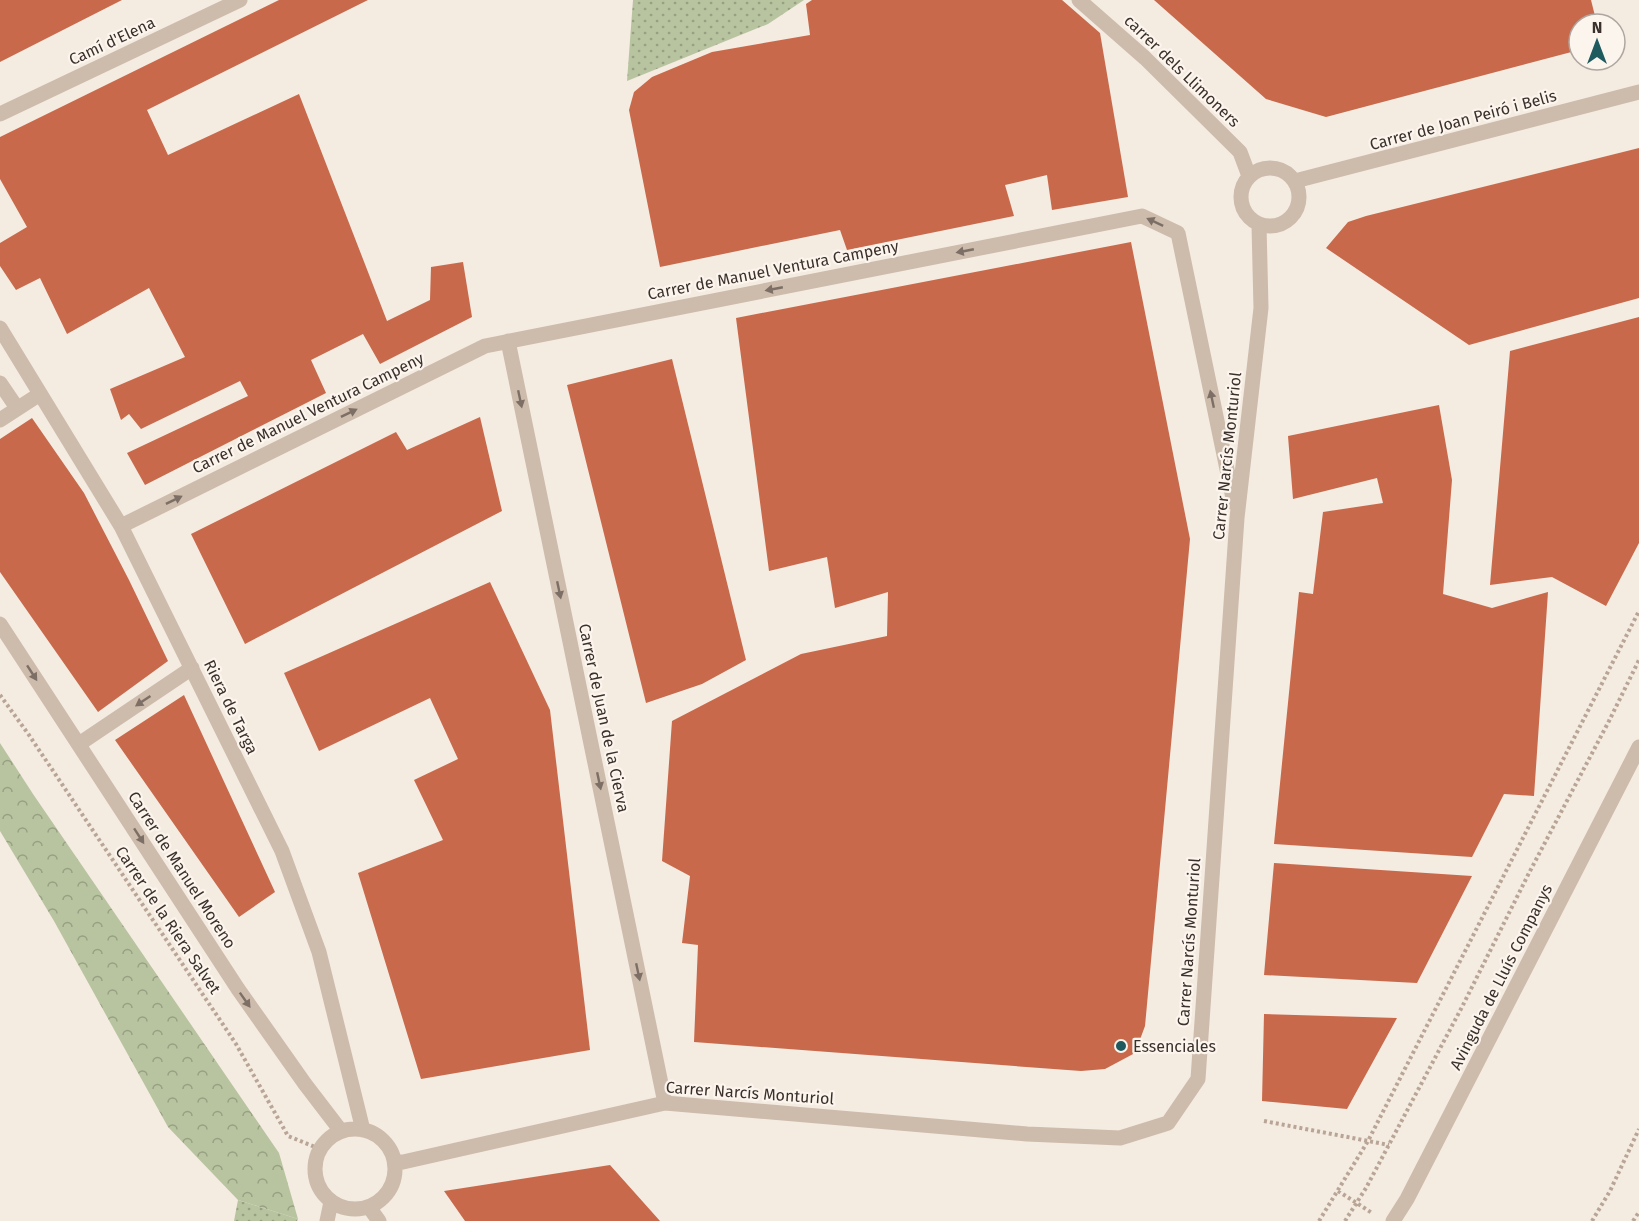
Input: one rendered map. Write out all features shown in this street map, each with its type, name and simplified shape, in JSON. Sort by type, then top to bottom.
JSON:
[{"type":"street","name":"Camí d'Elena","points":[[0,114],[240,0]]},
{"type":"street","name":"carrer dels Llimoners","points":[[1080,0],[1145,58],[1240,152],[1249,176]]},
{"type":"street","name":"Carrer de Joan Peiró i Belis","points":[[1295,181],[1639,92]]},
{"type":"street","points":[[1279,169],[1295,181],[1299,205],[1288,221],[1279,225],[1259,225],[1246,214],[1240,195],[1249,176],[1259,170],[1279,169]]},
{"type":"street","name":"Carrer de Manuel Ventura Campeny","points":[[121,526],[485,346],[1142,216],[1178,233],[1237,518]]},
{"type":"street","name":"Carrer Narcís Monturiol","points":[[395,1162],[404,1162],[665,1103],[1027,1134],[1120,1138],[1168,1123],[1198,1079],[1237,518],[1261,308],[1259,225]]},
{"type":"street","name":"Riera de Targa","points":[[0,328],[121,526],[282,850],[319,951],[363,1130]]},
{"type":"street","name":"Carrer de Juan de la Cierva","points":[[508,341],[665,1103]]},
{"type":"street","points":[[0,383],[17,408]]},
{"type":"street","points":[[0,420],[40,394]]},
{"type":"street","name":"Carrer de Manuel Moreno","points":[[0,624],[238,989],[341,1131]]},
{"type":"street","points":[[79,744],[192,668]]},
{"type":"street","name":"Avinguda de Lluís Companys","points":[[1393,1221],[1407,1199],[1639,747]]},
{"type":"street","points":[[349,1129],[363,1130],[376,1135],[387,1144],[395,1162],[395,1176],[390,1189],[381,1200],[369,1207],[348,1209],[331,1202],[321,1192],[316,1179],[315,1165],[320,1149],[329,1138],[349,1129]]},
{"type":"street","points":[[327,1221],[331,1202]]},
{"type":"street","points":[[369,1207],[379,1221]]},
{"type":"path","points":[[1319,1221],[1368,1141],[1639,611]]},
{"type":"path","points":[[1345,1221],[1389,1145],[1462,1007],[1639,660]]},
{"type":"path","name":"Carrer de la Riera Salvet","points":[[0,695],[236,1044],[288,1136],[320,1149]]},
{"type":"path","points":[[1264,1121],[1389,1145]]},
{"type":"path","points":[[1592,1221],[1610,1191],[1639,1129]]},
{"type":"path","points":[[1338,1191],[1374,1215]]},
{"type":"path","points":[[1633,1221],[1639,1212]]},
{"type":"green space","points":[[633,0],[804,0],[768,24],[627,81]]},
{"type":"green space","points":[[0,743],[279,1153],[298,1219],[238,1200],[168,1127],[54,921],[0,831]]},
{"type":"green space","points":[[238,1200],[298,1219],[297,1221],[234,1221]]},
{"type":"building","points":[[0,0],[122,0],[0,62]]},
{"type":"building","points":[[279,0],[368,0],[147,110],[168,155],[299,94],[387,321],[430,300],[431,267],[463,262],[472,317],[380,364],[363,334],[311,360],[326,393],[145,485],[127,453],[248,396],[240,381],[141,429],[129,414],[121,420],[110,389],[185,357],[149,288],[67,334],[40,278],[16,290],[0,266],[0,243],[27,227],[0,179],[0,137]]},
{"type":"building","points":[[812,0],[1062,0],[1100,33],[1128,197],[1052,210],[1047,175],[1005,185],[1014,216],[847,250],[840,230],[660,267],[629,110],[634,92],[652,77],[712,52],[810,35],[806,4]]},
{"type":"building","points":[[1154,0],[1591,0],[1594,12],[1567,12],[1567,53],[1326,117],[1266,99]]},
{"type":"building","points":[[1639,148],[1639,298],[1469,345],[1326,248],[1348,222],[1366,216]]},
{"type":"building","points":[[1131,242],[1190,539],[1145,1026],[1135,1053],[1105,1069],[1081,1071],[694,1042],[698,945],[682,943],[690,876],[662,861],[672,721],[801,654],[887,636],[888,592],[835,608],[827,557],[769,571],[736,318]]},
{"type":"building","points":[[1639,317],[1639,543],[1606,606],[1552,577],[1490,585],[1510,351]]},
{"type":"building","points":[[672,359],[746,660],[702,684],[646,703],[567,385]]},
{"type":"building","points":[[1439,405],[1452,480],[1443,594],[1492,608],[1548,592],[1534,796],[1504,794],[1472,857],[1274,844],[1299,592],[1313,594],[1323,512],[1383,503],[1377,478],[1293,499],[1288,436]]},
{"type":"building","points":[[480,417],[502,511],[245,644],[191,534],[396,432],[407,450]]},
{"type":"building","points":[[32,418],[84,493],[168,661],[98,712],[0,572],[0,439]]},
{"type":"building","points":[[490,582],[550,710],[590,1050],[421,1079],[358,873],[443,840],[414,780],[458,759],[430,698],[319,751],[284,673]]},
{"type":"building","points":[[184,695],[275,892],[239,917],[115,740]]},
{"type":"building","points":[[1274,863],[1472,876],[1417,983],[1264,975]]},
{"type":"building","points":[[1264,1014],[1397,1018],[1347,1109],[1262,1101]]},
{"type":"building","points":[[610,1165],[660,1221],[465,1221],[444,1191]]},
{"type":"place","name":"Essenciales","points":[[1121,1046]]}]
